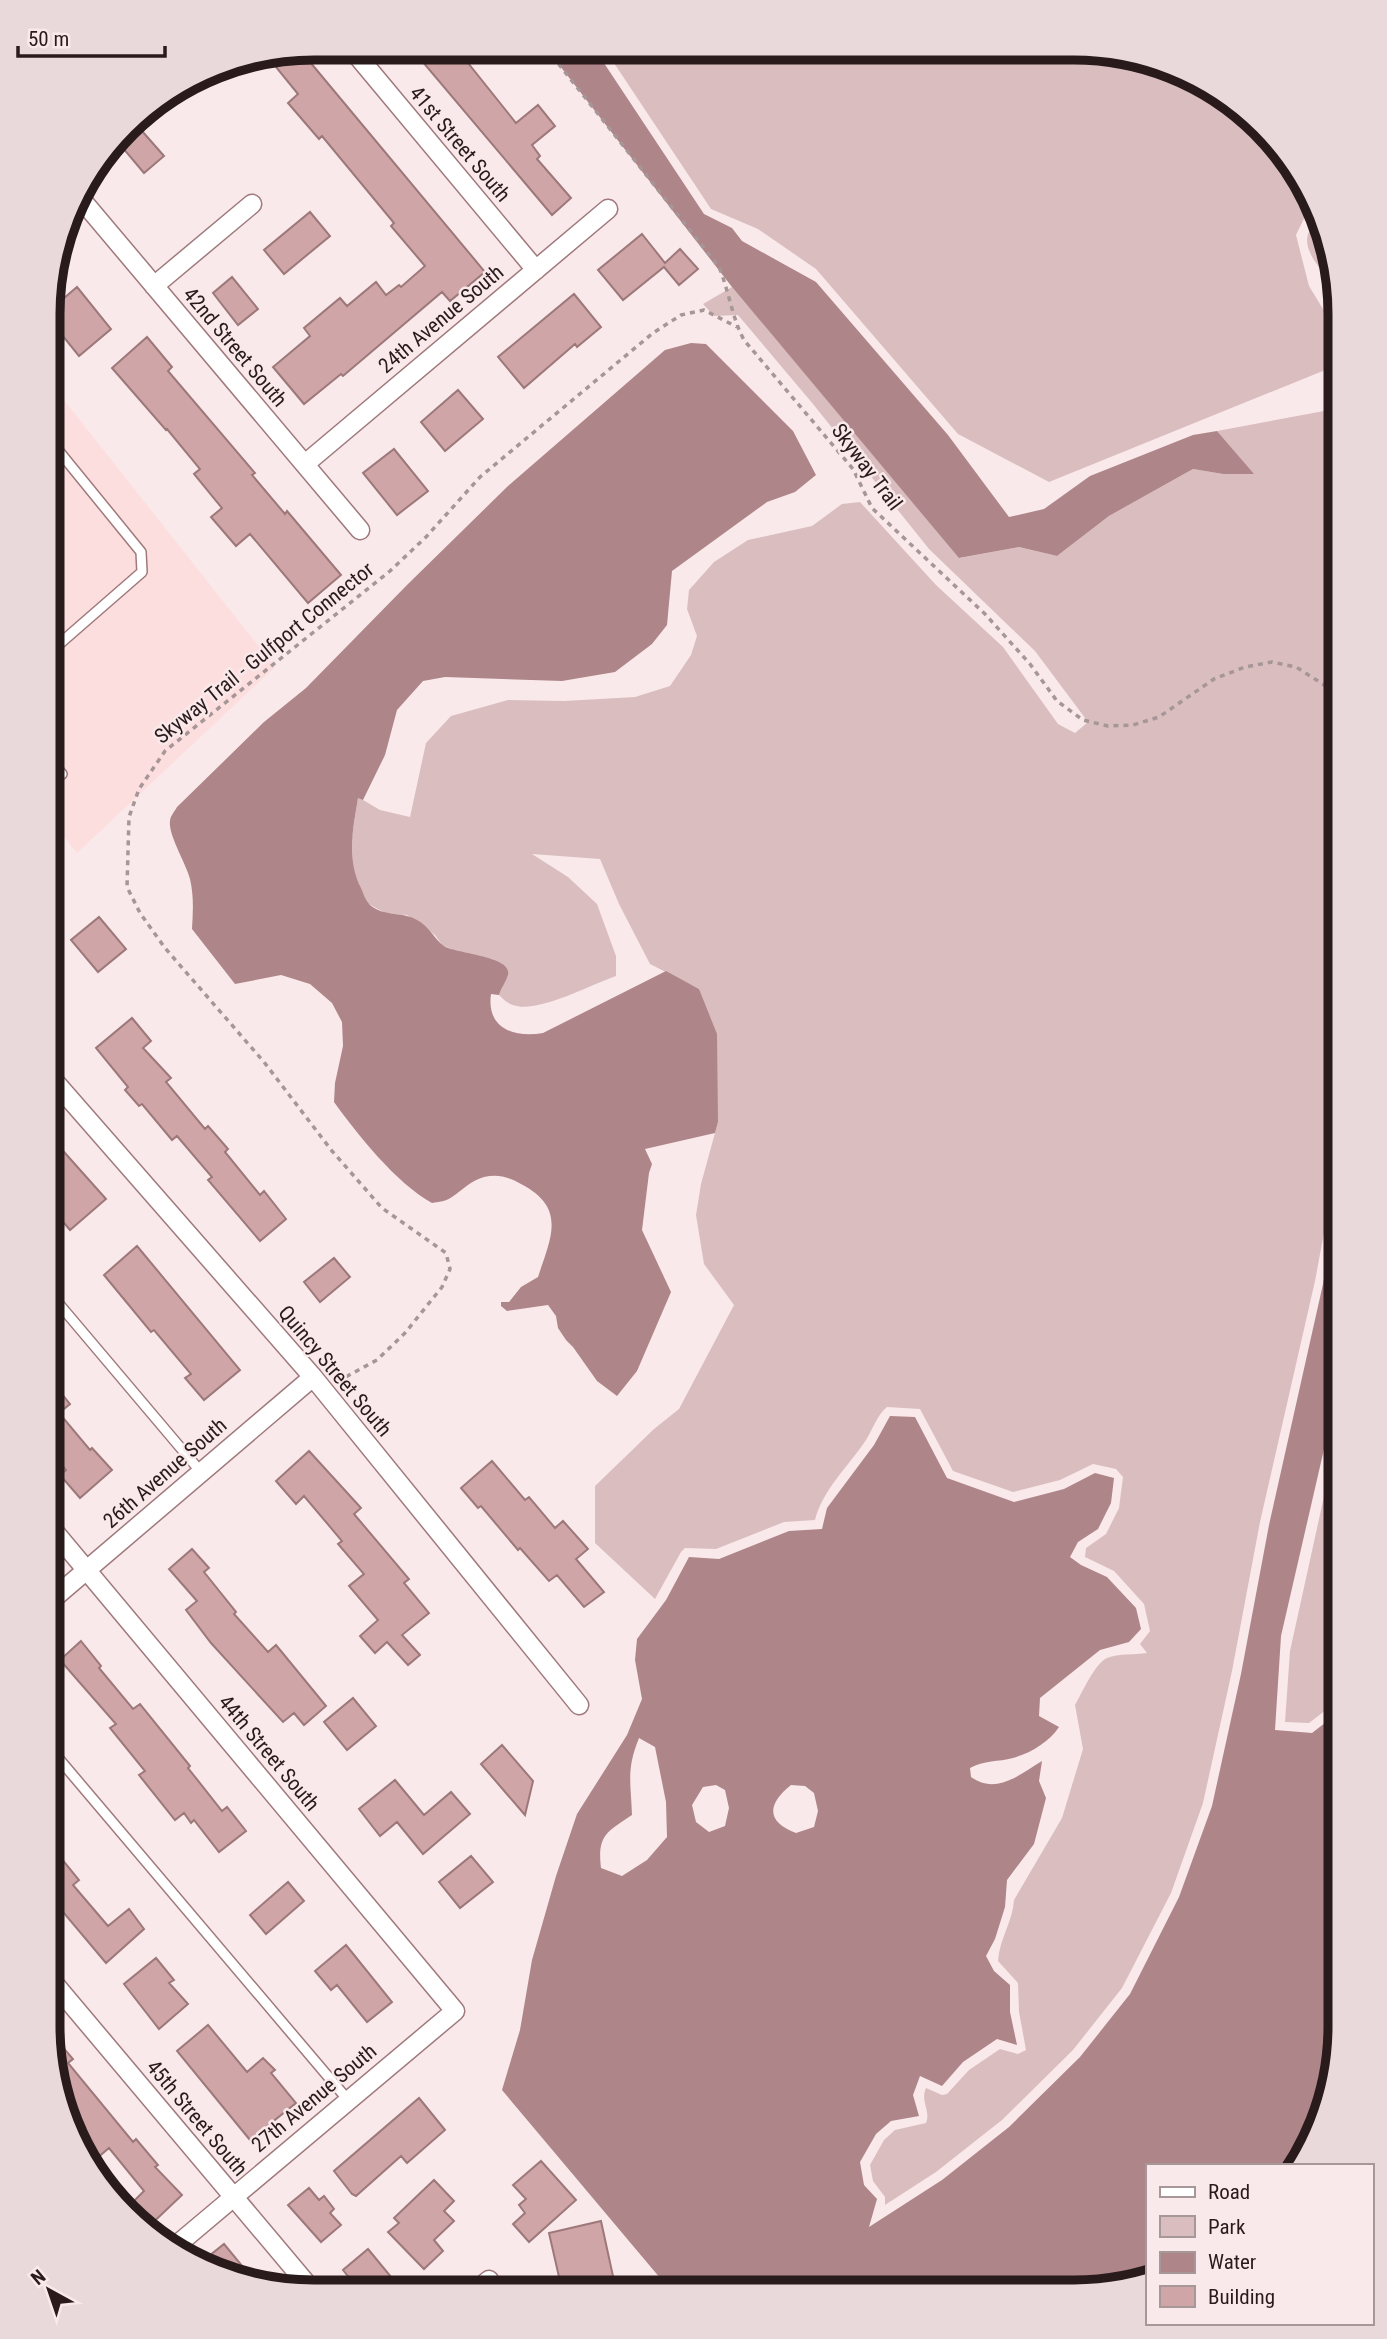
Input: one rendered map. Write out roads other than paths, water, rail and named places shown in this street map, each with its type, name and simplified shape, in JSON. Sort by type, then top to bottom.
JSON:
[{"type":"street","name":"41st Street South","points":[[361,60],[536,270]]},
{"type":"street","name":"42nd Street South","points":[[85,204],[360,530]]},
{"type":"street","points":[[154,286],[252,204]]},
{"type":"street","name":"24th Avenue South","points":[[305,464],[608,209]]},
{"type":"street","name":"Quincy Street South","points":[[60,1088],[313,1377],[579,1705]]},
{"type":"street","name":"26th Avenue South","points":[[60,1593],[313,1377]]},
{"type":"street","name":"44th Street South","points":[[60,1538],[454,2011]]},
{"type":"street","name":"45th Street South","points":[[60,1990],[303,2279]]},
{"type":"street","name":"27th Avenue South","points":[[180,2242],[454,2011]]},
{"type":"lane","points":[[60,453],[141,552],[142,572],[60,643]]},
{"type":"lane","points":[[60,1305],[201,1472]]},
{"type":"lane","points":[[60,1760],[348,2100]]},
{"type":"water","points":[[555,60],[602,60],[704,214],[732,228],[742,241],[816,282],[948,435],[1009,517],[1044,509],[1090,476],[1193,435],[1217,431],[1254,474],[1223,474],[1193,469],[1109,516],[1057,556],[1019,547],[959,558],[732,287]]},
{"type":"water","points":[[691,343],[706,344],[793,431],[816,475],[795,492],[767,502],[672,571],[667,625],[652,644],[615,672],[562,681],[445,677],[423,681],[397,710],[385,755],[363,800],[358,798],[352,844],[356,877],[366,900],[373,907],[386,913],[412,918],[425,926],[444,946],[493,960],[507,969],[508,975],[499,995],[491,994],[491,1006],[498,1023],[513,1032],[543,1033],[666,971],[699,989],[717,1034],[718,1122],[715,1133],[645,1149],[652,1164],[642,1230],[671,1292],[637,1371],[617,1396],[597,1381],[558,1328],[556,1316],[548,1305],[507,1311],[501,1306],[501,1302],[509,1302],[521,1287],[538,1277],[552,1224],[545,1203],[517,1182],[494,1176],[479,1179],[450,1198],[432,1203],[392,1171],[334,1102],[343,1046],[342,1022],[332,1003],[310,984],[281,975],[235,984],[192,929],[193,898],[190,879],[172,834],[170,821],[177,807],[264,722],[306,688],[508,486],[665,350]]},
{"type":"water","points":[[1328,1258],[1328,1432],[1281,1636],[1275,1730],[1312,1733],[1328,1721],[1328,2026],[1319,2092],[1308,2123],[1287,2164],[1146,2164],[1146,2269],[1123,2275],[1074,2280],[662,2280],[502,2090],[520,2030],[532,1960],[577,1814],[627,1735],[642,1699],[635,1660],[637,1639],[666,1600],[689,1557],[719,1559],[789,1531],[822,1529],[827,1508],[874,1445],[890,1416],[915,1417],[947,1478],[1014,1502],[1064,1489],[1095,1473],[1114,1478],[1111,1503],[1098,1529],[1078,1542],[1070,1557],[1107,1577],[1136,1608],[1141,1629],[1129,1642],[1100,1650],[1040,1698],[1039,1716],[1059,1727],[1045,1742],[1020,1756],[970,1768],[971,1777],[980,1782],[998,1784],[1016,1777],[1042,1761],[1039,1781],[1046,1798],[1034,1844],[1007,1880],[1005,1907],[995,1939],[986,1956],[994,1971],[1010,1985],[1010,2012],[1017,2045],[997,2039],[963,2062],[942,2086],[920,2076],[913,2095],[919,2116],[891,2121],[876,2134],[860,2162],[864,2185],[877,2199],[869,2227],[942,2180],[1009,2127],[1080,2057],[1130,1994],[1179,1897],[1212,1806],[1241,1674],[1269,1525]],"holes":[[[639,1738],[655,1747],[666,1802],[667,1837],[647,1860],[622,1876],[601,1868],[602,1841],[610,1831],[632,1815],[631,1768]],[[716,1785],[725,1790],[729,1808],[725,1826],[709,1832],[696,1822],[692,1805],[703,1787]],[[791,1785],[805,1786],[814,1793],[818,1811],[814,1827],[796,1833],[779,1824],[773,1812],[777,1799]]]}]
